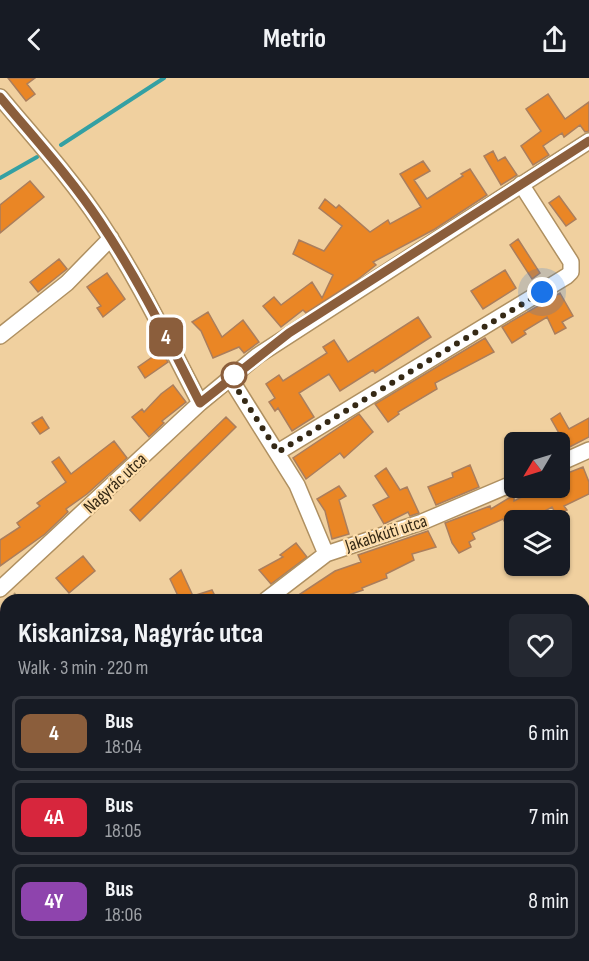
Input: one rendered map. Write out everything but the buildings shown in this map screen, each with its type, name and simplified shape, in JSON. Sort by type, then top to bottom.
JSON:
[{"type":"street","points":[[0,97],[70,181],[111,238],[143,292],[200,403]]},
{"type":"street","name":"Nagyrác utca","points":[[0,589],[200,403],[289,333],[589,141]]},
{"type":"street","points":[[278,452],[571,272],[571,262],[521,184]]},
{"type":"street","points":[[0,336],[67,283],[111,238]]},
{"type":"street","points":[[230,378],[278,452],[313,518],[326,554]]},
{"type":"street","points":[[570,459],[589,450]]},
{"type":"street","name":"Jakabkúti utca","points":[[274,594],[326,554],[422,522],[504,487]]},
{"type":"waterway","points":[[61,145],[164,78]]},
{"type":"waterway","points":[[0,178],[37,157]]},
{"type":"bus line","name":"4","points":[[0,97],[64,173],[100,221],[143,292],[200,403],[289,333],[589,141]]},
{"type":"route","points":[[234,375],[230,378],[278,452],[542,292]]}]
